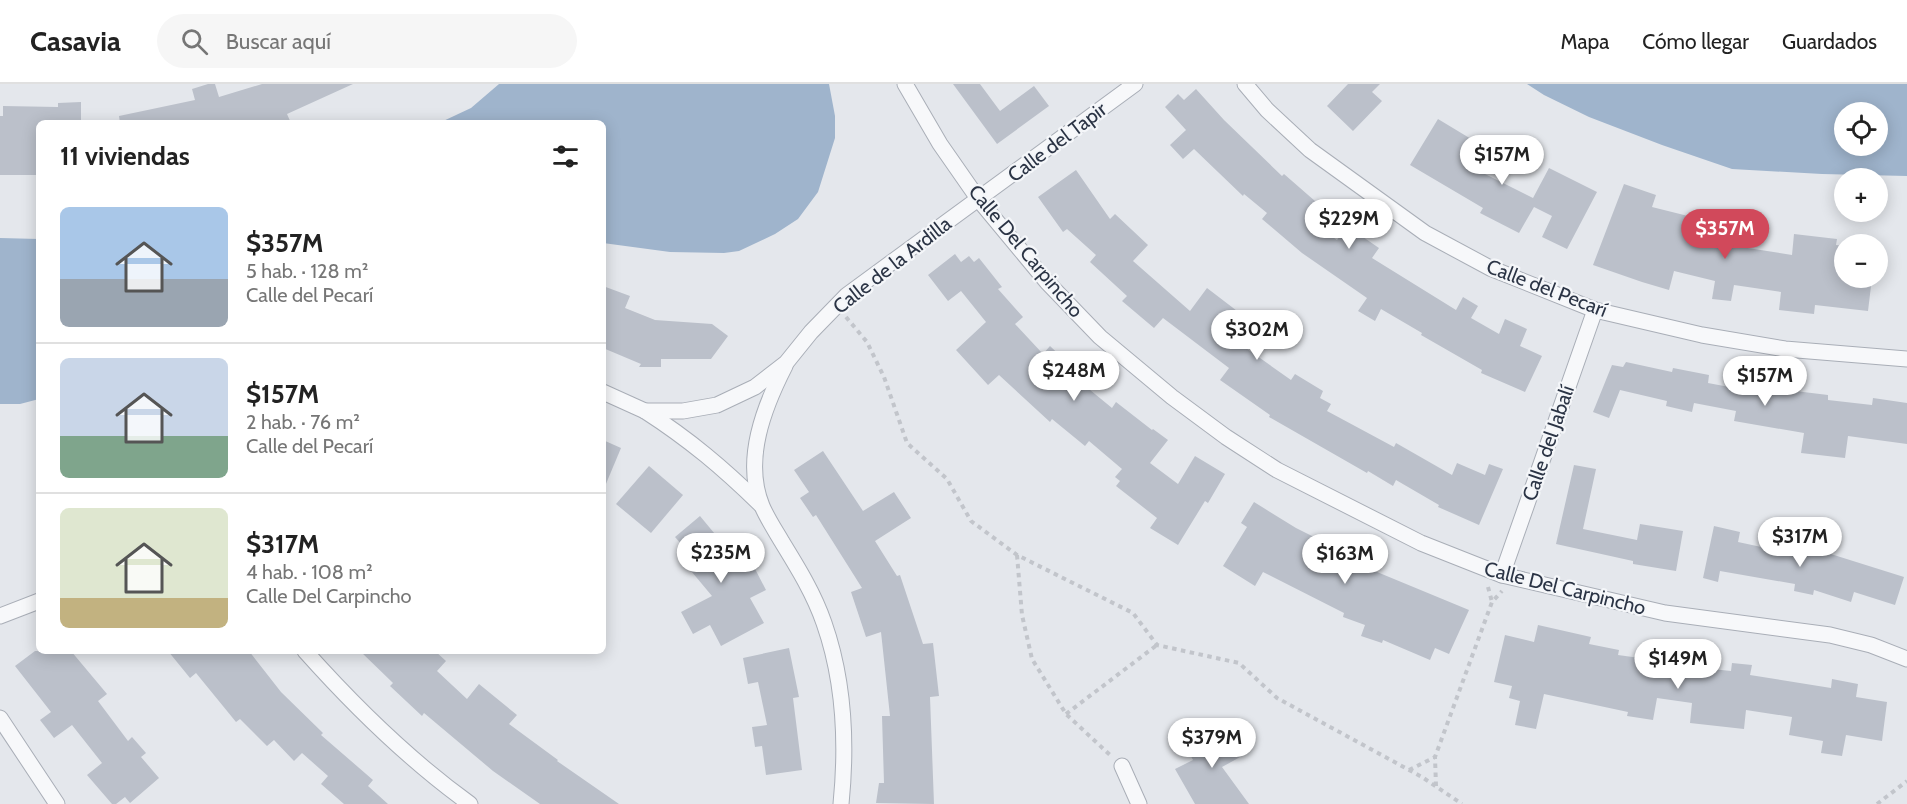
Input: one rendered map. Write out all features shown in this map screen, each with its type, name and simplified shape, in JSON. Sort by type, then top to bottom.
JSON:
[{"type":"street","name":"Calle Del Carpincho","points":[[905,84],[940,144],[979,200],[1047,282],[1100,337],[1172,398],[1277,470],[1421,543],[1508,577],[1665,613],[1830,635],[1871,645],[1907,659]]},
{"type":"street","name":"Calle del Tapir","points":[[979,200],[1135,84]]},
{"type":"street","name":"Calle del Pecarí","points":[[1245,84],[1267,110],[1310,150],[1425,233],[1490,268],[1594,310],[1702,336],[1785,349],[1907,359]]},
{"type":"street","name":"Calle de la Ardilla","points":[[761,505],[755,478],[755,454],[769,397],[786,363],[811,332],[847,295],[979,200]]},
{"type":"street","name":"Calle del Jabalí","points":[[1508,577],[1594,310]]},
{"type":"street","name":"Calle de la Ardilla","points":[[645,411],[683,411],[717,405],[755,387],[786,363]]},
{"type":"street","name":"Calle de la Ardilla","points":[[606,393],[645,411],[685,437],[731,475],[761,505],[802,575],[824,623],[836,668],[843,720],[845,768],[841,804]]},
{"type":"street","points":[[0,616],[36,602]]},
{"type":"street","points":[[308,654],[354,705],[411,757],[470,804]]},
{"type":"street","points":[[0,718],[57,804]]},
{"type":"street","points":[[1122,766],[1139,804]]},
{"type":"path","points":[[836,307],[867,342],[884,377],[907,443],[947,479],[971,521],[1017,555],[1133,613],[1157,645],[1239,663],[1277,698],[1409,770],[1462,804]]},
{"type":"path","points":[[1017,555],[1022,615],[1032,659],[1066,714],[1122,766]]},
{"type":"path","points":[[1436,787],[1435,757],[1491,602],[1508,577]]},
{"type":"path","points":[[1066,714],[1157,645]]},
{"type":"path","points":[[1409,770],[1435,757]]},
{"type":"path","points":[[1877,804],[1907,781]]},
{"type":"water","points":[[499,84],[829,84],[835,116],[835,138],[818,192],[798,219],[775,234],[739,251],[670,252],[606,243],[606,120],[445,120],[471,108]]},
{"type":"water","points":[[1527,84],[1907,84],[1907,176],[1888,176],[1888,168],[1834,168],[1834,174],[1732,169],[1589,117]]},
{"type":"water","points":[[0,238],[36,239],[36,400],[20,404],[0,404]]},
{"type":"building","points":[[215,84],[219,97],[262,84],[353,84],[287,114],[290,120],[120,120],[119,116],[195,100],[192,89]]},
{"type":"building","points":[[953,84],[980,84],[1000,111],[1034,86],[1049,106],[997,144]]},
{"type":"building","points":[[1348,84],[1380,84],[1372,92],[1382,101],[1353,131],[1327,106]]},
{"type":"building","points":[[1196,89],[1224,120],[1282,176],[1284,174],[1323,208],[1311,222],[1337,240],[1347,226],[1379,248],[1372,258],[1456,310],[1463,297],[1478,306],[1471,318],[1499,334],[1505,319],[1527,329],[1520,346],[1542,356],[1525,392],[1481,373],[1482,370],[1381,309],[1375,321],[1358,311],[1367,298],[1302,253],[1262,219],[1267,213],[1244,194],[1243,196],[1194,149],[1183,159],[1170,145],[1186,130],[1165,107],[1178,94],[1184,100]]},
{"type":"building","points":[[81,102],[81,120],[36,120],[36,175],[0,175],[0,116],[3,116],[3,106],[58,107],[58,103]]},
{"type":"building","points":[[1438,119],[1491,151],[1479,171],[1533,198],[1549,168],[1597,192],[1567,249],[1542,237],[1552,216],[1534,207],[1519,233],[1480,213],[1483,208],[1410,165]]},
{"type":"building","points":[[1076,170],[1110,219],[1115,214],[1148,245],[1133,261],[1190,311],[1207,288],[1241,314],[1226,334],[1291,380],[1295,374],[1323,391],[1320,398],[1331,404],[1327,411],[1394,447],[1396,443],[1452,475],[1457,463],[1485,475],[1489,464],[1503,469],[1479,525],[1438,507],[1439,505],[1396,480],[1393,486],[1368,471],[1367,473],[1269,417],[1270,415],[1220,380],[1229,368],[1163,318],[1154,328],[1122,301],[1127,296],[1090,262],[1096,255],[1067,229],[1063,232],[1038,197]]},
{"type":"building","points":[[1624,184],[1656,195],[1652,207],[1688,216],[1683,235],[1709,242],[1792,255],[1794,234],[1834,239],[1834,288],[1871,288],[1868,311],[1815,305],[1814,314],[1779,310],[1781,292],[1734,285],[1731,301],[1712,299],[1715,281],[1674,271],[1669,290],[1593,265]]},
{"type":"building","points":[[955,254],[961,262],[969,256],[974,262],[979,258],[1002,287],[998,289],[1023,317],[1015,324],[1043,354],[1050,346],[1073,368],[1075,366],[1090,379],[1084,385],[1112,408],[1116,402],[1168,440],[1150,463],[1178,484],[1195,456],[1225,474],[1208,503],[1205,501],[1178,545],[1150,528],[1157,518],[1116,486],[1120,481],[1115,477],[1122,469],[1089,441],[1085,446],[1052,419],[1050,422],[999,375],[988,385],[956,350],[986,322],[961,291],[948,301],[928,275]]},
{"type":"building","points":[[606,287],[630,296],[625,308],[655,320],[712,324],[728,336],[711,359],[661,359],[661,367],[639,367],[641,364],[606,349]]},
{"type":"building","points":[[1626,362],[1672,372],[1673,368],[1709,375],[1708,383],[1740,389],[1741,380],[1787,390],[1828,395],[1828,400],[1872,405],[1873,398],[1907,403],[1907,444],[1848,436],[1845,458],[1801,453],[1804,433],[1734,421],[1736,411],[1694,403],[1692,412],[1666,406],[1667,401],[1620,390],[1609,418],[1593,412],[1612,365],[1623,367]]},
{"type":"building","points":[[606,441],[621,448],[606,484]]},
{"type":"building","points":[[823,451],[863,511],[894,492],[911,518],[875,541],[897,576],[900,575],[923,644],[933,643],[939,696],[930,697],[934,804],[876,803],[879,783],[884,783],[882,716],[890,716],[881,632],[866,637],[851,592],[862,588],[816,515],[813,517],[800,498],[809,492],[794,470]]},
{"type":"building","points":[[1574,465],[1596,469],[1583,529],[1637,540],[1640,524],[1683,531],[1676,571],[1633,564],[1633,561],[1556,544]]},
{"type":"building","points":[[649,466],[683,495],[651,533],[616,504]]},
{"type":"building","points":[[1254,502],[1296,528],[1332,546],[1334,542],[1353,551],[1348,560],[1469,610],[1449,654],[1435,648],[1430,660],[1383,640],[1382,643],[1361,636],[1365,625],[1343,617],[1344,613],[1263,572],[1255,586],[1223,566],[1247,527],[1241,523]]},
{"type":"building","points":[[700,516],[724,545],[730,539],[754,567],[766,590],[750,598],[764,623],[721,646],[710,625],[693,634],[681,612],[712,596],[681,559],[689,553],[675,537]]},
{"type":"building","points":[[1714,526],[1740,532],[1738,542],[1780,551],[1783,534],[1819,541],[1818,550],[1904,577],[1895,605],[1854,592],[1851,602],[1814,590],[1813,595],[1794,591],[1795,584],[1720,571],[1718,582],[1703,578]]},
{"type":"building","points":[[1538,625],[1591,637],[1589,644],[1619,650],[1618,655],[1731,671],[1732,663],[1752,665],[1750,675],[1831,688],[1832,679],[1858,684],[1856,697],[1887,702],[1882,741],[1846,735],[1842,756],[1821,753],[1823,741],[1789,735],[1792,717],[1746,710],[1744,729],[1690,723],[1692,703],[1657,698],[1653,720],[1627,716],[1628,712],[1544,694],[1536,729],[1515,725],[1520,701],[1509,698],[1512,686],[1494,682],[1505,635],[1534,642]]},
{"type":"building","points":[[789,648],[799,697],[793,698],[802,770],[766,775],[762,746],[755,747],[752,727],[767,725],[758,682],[748,684],[743,658]]},
{"type":"building","points":[[35,651],[36,654],[74,654],[107,694],[98,701],[128,741],[132,737],[146,753],[141,757],[159,778],[130,803],[125,797],[116,804],[112,804],[87,775],[102,763],[72,725],[54,738],[40,720],[51,712],[15,666]]},
{"type":"building","points":[[170,654],[251,654],[281,692],[323,733],[321,735],[373,780],[368,786],[388,804],[344,804],[321,784],[328,776],[302,753],[294,761],[274,740],[267,746],[240,719],[236,722],[196,673],[190,678]]},
{"type":"building","points":[[363,654],[438,654],[446,661],[437,671],[467,699],[479,684],[517,715],[509,724],[619,804],[540,804],[493,771],[424,713],[422,716],[390,686],[393,683]]},
{"type":"building","points":[[1224,724],[1242,756],[1222,767],[1249,804],[1195,804],[1175,769],[1193,760],[1185,745]]}]
